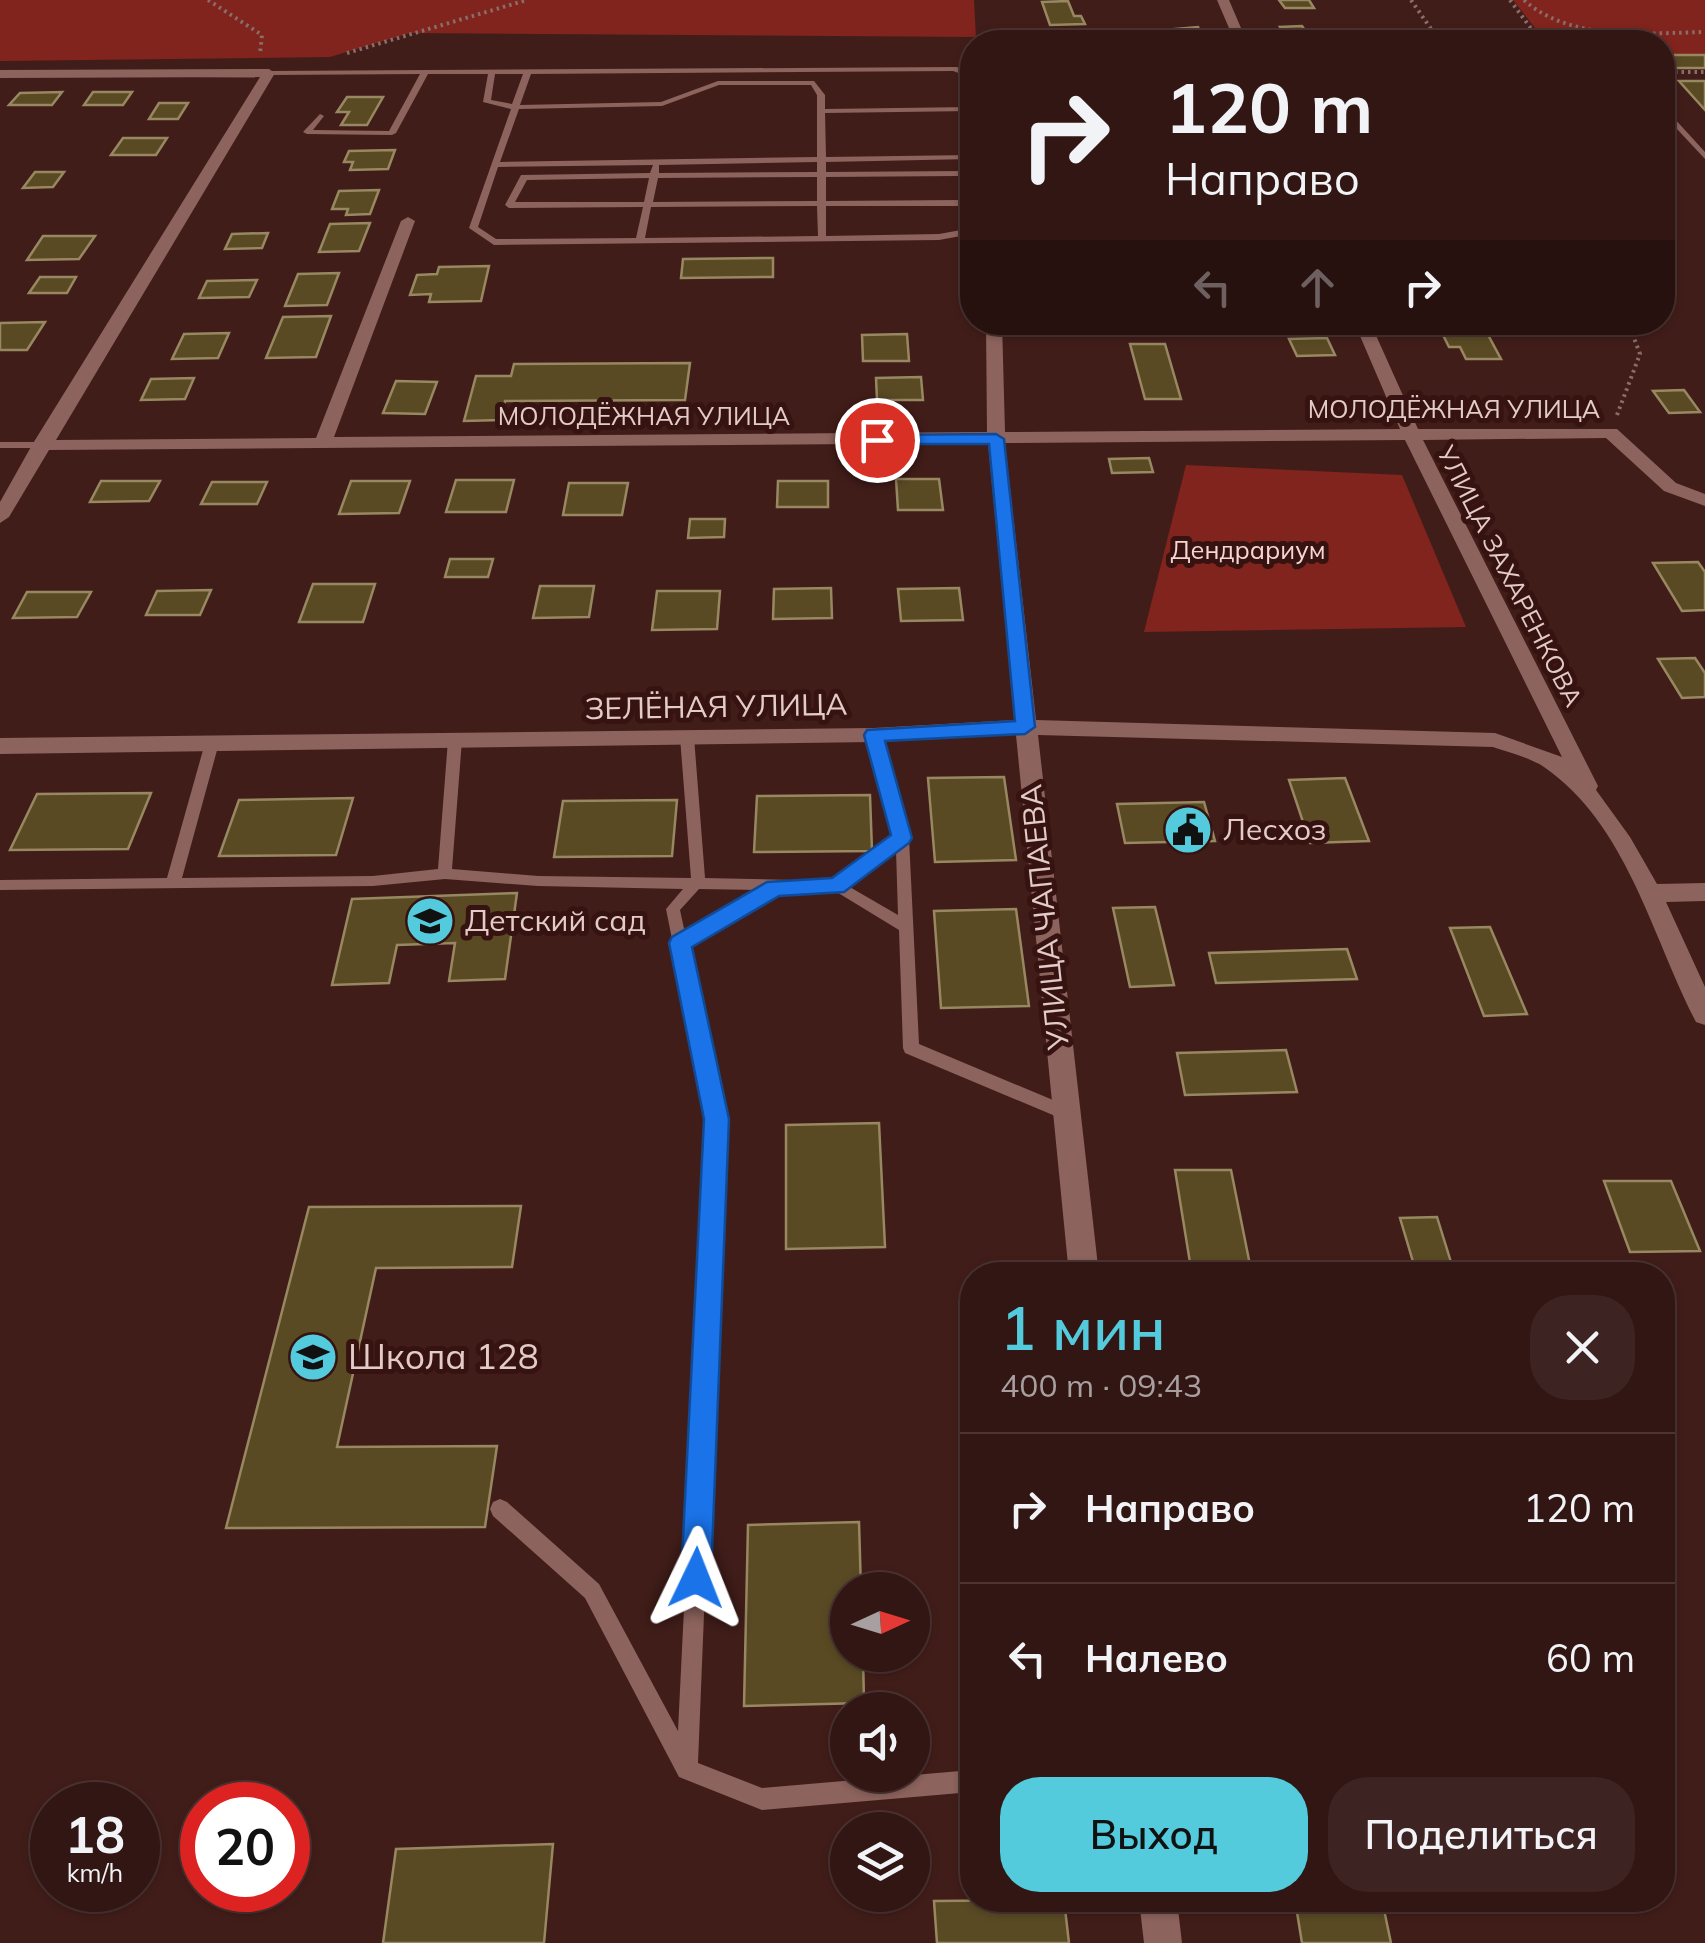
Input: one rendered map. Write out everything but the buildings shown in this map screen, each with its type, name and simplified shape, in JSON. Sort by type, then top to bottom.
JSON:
[{"type":"street","points":[[1223,0],[1236,30]]},
{"type":"street","points":[[0,74],[269,72]]},
{"type":"street","points":[[0,517],[269,72]]},
{"type":"street","points":[[322,443],[408,221]]},
{"type":"street","name":"УЛИЦА ЧАПАЕВА","points":[[994,335],[996,439],[1083,1262]]},
{"type":"street","name":"УЛИЦА ЗАХАРЕНКОВА","points":[[1368,335],[1410,432],[1592,795],[1648,892],[1705,1015]]},
{"type":"street","name":"МОЛОДЁЖНАЯ УЛИЦА","points":[[41,445],[1611,433],[1670,486],[1705,500]]},
{"type":"street","name":"ЗЕЛЁНАЯ УЛИЦА","points":[[0,746],[874,735],[1025,727],[1496,740],[1550,760],[1592,795]]},
{"type":"street","points":[[1648,892],[1705,892]]},
{"type":"street","points":[[1160,1912],[1164,1943]]},
{"type":"lane","points":[[320,116],[308,132],[392,133],[426,71]]},
{"type":"lane","points":[[492,71],[487,102],[515,107],[662,104],[718,83],[814,84],[821,96],[822,111],[822,238]]},
{"type":"lane","points":[[528,71],[473,228],[494,242],[939,238],[960,234]]},
{"type":"lane","points":[[269,72],[960,71]]},
{"type":"lane","points":[[822,111],[960,109]]},
{"type":"lane","points":[[1675,123],[1705,157]]},
{"type":"lane","points":[[496,164],[960,157]]},
{"type":"lane","points":[[640,240],[657,162]]},
{"type":"lane","points":[[960,172],[524,176],[509,205],[960,203]]},
{"type":"lane","points":[[732,239],[737,204]]},
{"type":"lane","points":[[0,445],[41,445]]},
{"type":"lane","points":[[874,735],[902,838],[911,1048],[1066,1114]]},
{"type":"lane","points":[[687,738],[698,881],[673,909],[716,1119],[688,1769]]},
{"type":"lane","points":[[445,874],[455,740]]},
{"type":"lane","points":[[173,883],[212,744]]},
{"type":"lane","points":[[836,886],[902,838]]},
{"type":"lane","points":[[0,885],[373,880],[445,874],[538,881],[698,881],[775,888],[836,886],[906,926]]},
{"type":"lane","points":[[680,943],[775,888]]},
{"type":"lane","points":[[500,1509],[592,1590],[688,1769],[762,1799],[960,1782]]},
{"type":"path","points":[[208,0],[262,36],[260,58]]},
{"type":"path","points":[[338,55],[528,0]]},
{"type":"path","points":[[1411,0],[1432,30]]},
{"type":"path","points":[[1510,0],[1532,30]]},
{"type":"path","points":[[1524,0],[1530,8],[1570,25],[1621,30]]},
{"type":"path","points":[[1675,32],[1705,32]]},
{"type":"path","points":[[1675,76],[1705,72]]},
{"type":"path","points":[[1611,433],[1640,354],[1633,335]]},
{"type":"green space","points":[[0,0],[974,0],[976,30],[960,30],[960,37],[410,33],[330,57],[0,61]]},
{"type":"green space","points":[[1513,0],[1705,0],[1705,54],[1675,55],[1675,30],[1537,30]]},
{"type":"green space","name":"Дендрариум","points":[[1186,465],[1402,475],[1466,627],[1144,632]]},
{"type":"place","name":"Лесхоз","points":[[1188,830]]},
{"type":"place","name":"Детский сад","points":[[430,921]]},
{"type":"place","name":"Школа 128","points":[[313,1357]]},
{"type":"route","points":[[696,1578],[716,1119],[680,943],[775,888],[836,886],[902,838],[874,735],[1025,727],[996,439],[877,440]]}]
